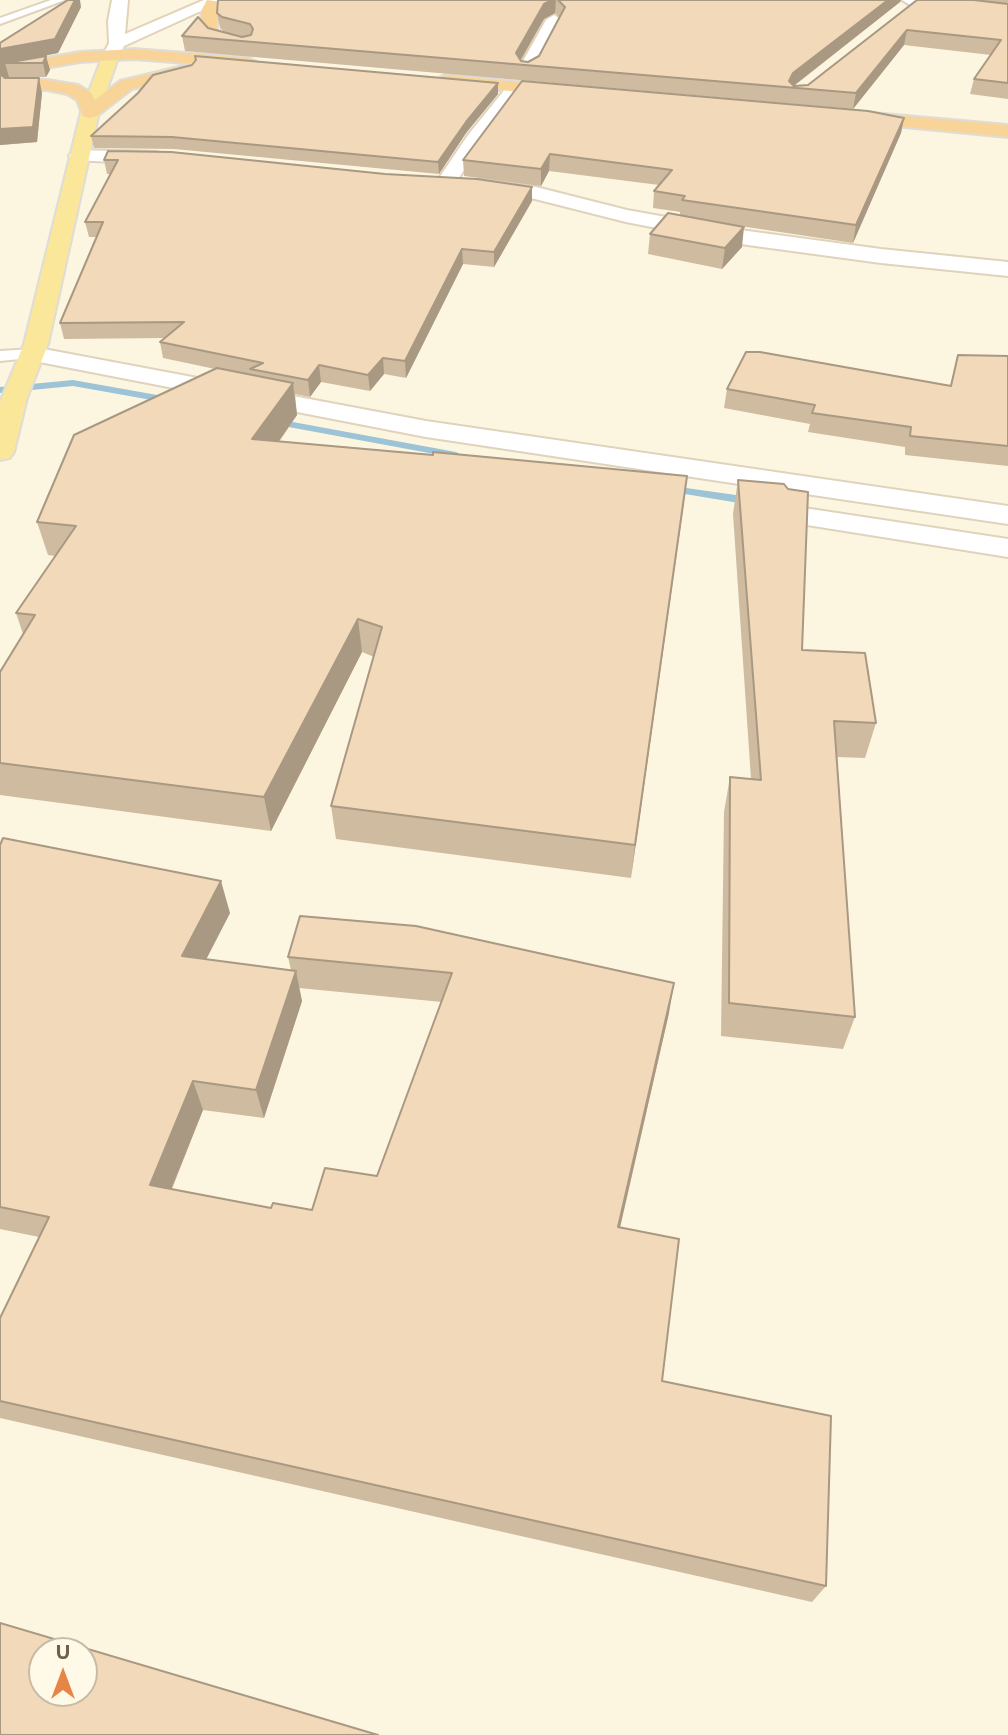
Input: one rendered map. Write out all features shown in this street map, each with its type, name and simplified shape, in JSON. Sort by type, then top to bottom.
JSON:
[{"type":"highway","points":[[0,58],[47,48],[251,45],[217,37],[209,30],[209,11],[215,1]]},
{"type":"highway","points":[[0,71],[114,49],[134,54],[267,66],[196,68],[158,75],[126,85],[90,112],[86,97],[72,89],[47,85],[0,86]]},
{"type":"highway","points":[[444,63],[522,79]]},
{"type":"highway","points":[[424,78],[522,79],[580,84]]},
{"type":"highway","points":[[850,100],[1008,113]]},
{"type":"highway","points":[[827,115],[1008,131]]},
{"type":"main road","points":[[0,452],[10,398],[31,359],[90,112],[114,49]]},
{"type":"street","points":[[120,0],[114,49],[215,1]]},
{"type":"street","points":[[912,3],[1008,12]]},
{"type":"street","points":[[445,184],[475,139],[522,79],[554,20]]},
{"type":"street","points":[[79,156],[174,158]]},
{"type":"street","points":[[421,183],[477,185],[536,193],[626,216],[733,236],[881,256],[1008,269]]},
{"type":"street","points":[[31,359],[792,494],[1008,515]]},
{"type":"street","points":[[792,494],[792,515],[1008,548]]},
{"type":"lane","points":[[0,21],[60,0]]},
{"type":"lane","points":[[0,356],[31,359]]},
{"type":"building","points":[[68,0],[75,0],[55,39],[0,49],[0,43]]},
{"type":"building","points":[[218,0],[552,0],[544,4],[516,53],[521,61],[528,62],[539,56],[565,7],[558,0],[888,0],[793,73],[789,81],[794,86],[808,85],[917,0],[974,0],[1008,4],[1008,83],[974,79],[1001,40],[907,30],[856,93],[182,36],[198,17],[208,28],[242,37],[251,35],[253,29],[250,24],[222,17],[217,13]]},
{"type":"building","points":[[46,56],[43,63],[6,63]]},
{"type":"building","points":[[195,56],[498,83],[438,162],[172,137],[91,136],[138,93],[153,75],[192,65],[196,60]]},
{"type":"building","points":[[0,74],[5,78],[39,78],[33,127],[0,129]]},
{"type":"building","points":[[522,81],[868,111],[904,118],[856,225],[682,200],[685,196],[654,191],[672,170],[550,154],[541,169],[463,160]]},
{"type":"building","points":[[108,151],[171,152],[385,174],[477,179],[532,187],[494,252],[462,249],[405,361],[383,358],[368,375],[319,365],[308,380],[250,369],[263,363],[160,342],[184,322],[60,323],[103,222],[85,222],[118,160],[104,160]]},
{"type":"building","points":[[668,213],[744,227],[725,248],[650,234]]},
{"type":"building","points":[[746,352],[760,352],[951,386],[958,355],[1008,356],[1008,446],[910,436],[911,427],[812,413],[815,405],[727,389]]},
{"type":"building","points":[[217,368],[293,383],[252,439],[433,455],[433,452],[687,476],[635,845],[331,806],[382,627],[358,619],[264,797],[0,763],[0,672],[35,615],[16,613],[76,526],[37,522],[74,435]]},
{"type":"building","points":[[738,480],[784,484],[788,489],[808,492],[802,650],[865,653],[876,723],[834,721],[855,1017],[729,1003],[730,777],[761,780]]},
{"type":"building","points":[[3,838],[221,881],[182,956],[296,971],[256,1090],[193,1081],[150,1185],[271,1208],[273,1203],[312,1210],[325,1168],[377,1176],[452,973],[288,957],[300,916],[416,926],[674,983],[618,1227],[679,1239],[662,1381],[831,1416],[826,1586],[0,1401],[0,1318],[49,1217],[0,1207],[0,845]]},
{"type":"building","points":[[0,1623],[47,1637],[28,1637],[28,1707],[98,1707],[98,1652],[378,1735],[0,1735]]},
{"type":"waterway","points":[[0,390],[73,383],[174,401]]},
{"type":"waterway","points":[[271,421],[456,455]]},
{"type":"waterway","points":[[665,488],[757,502]]}]
